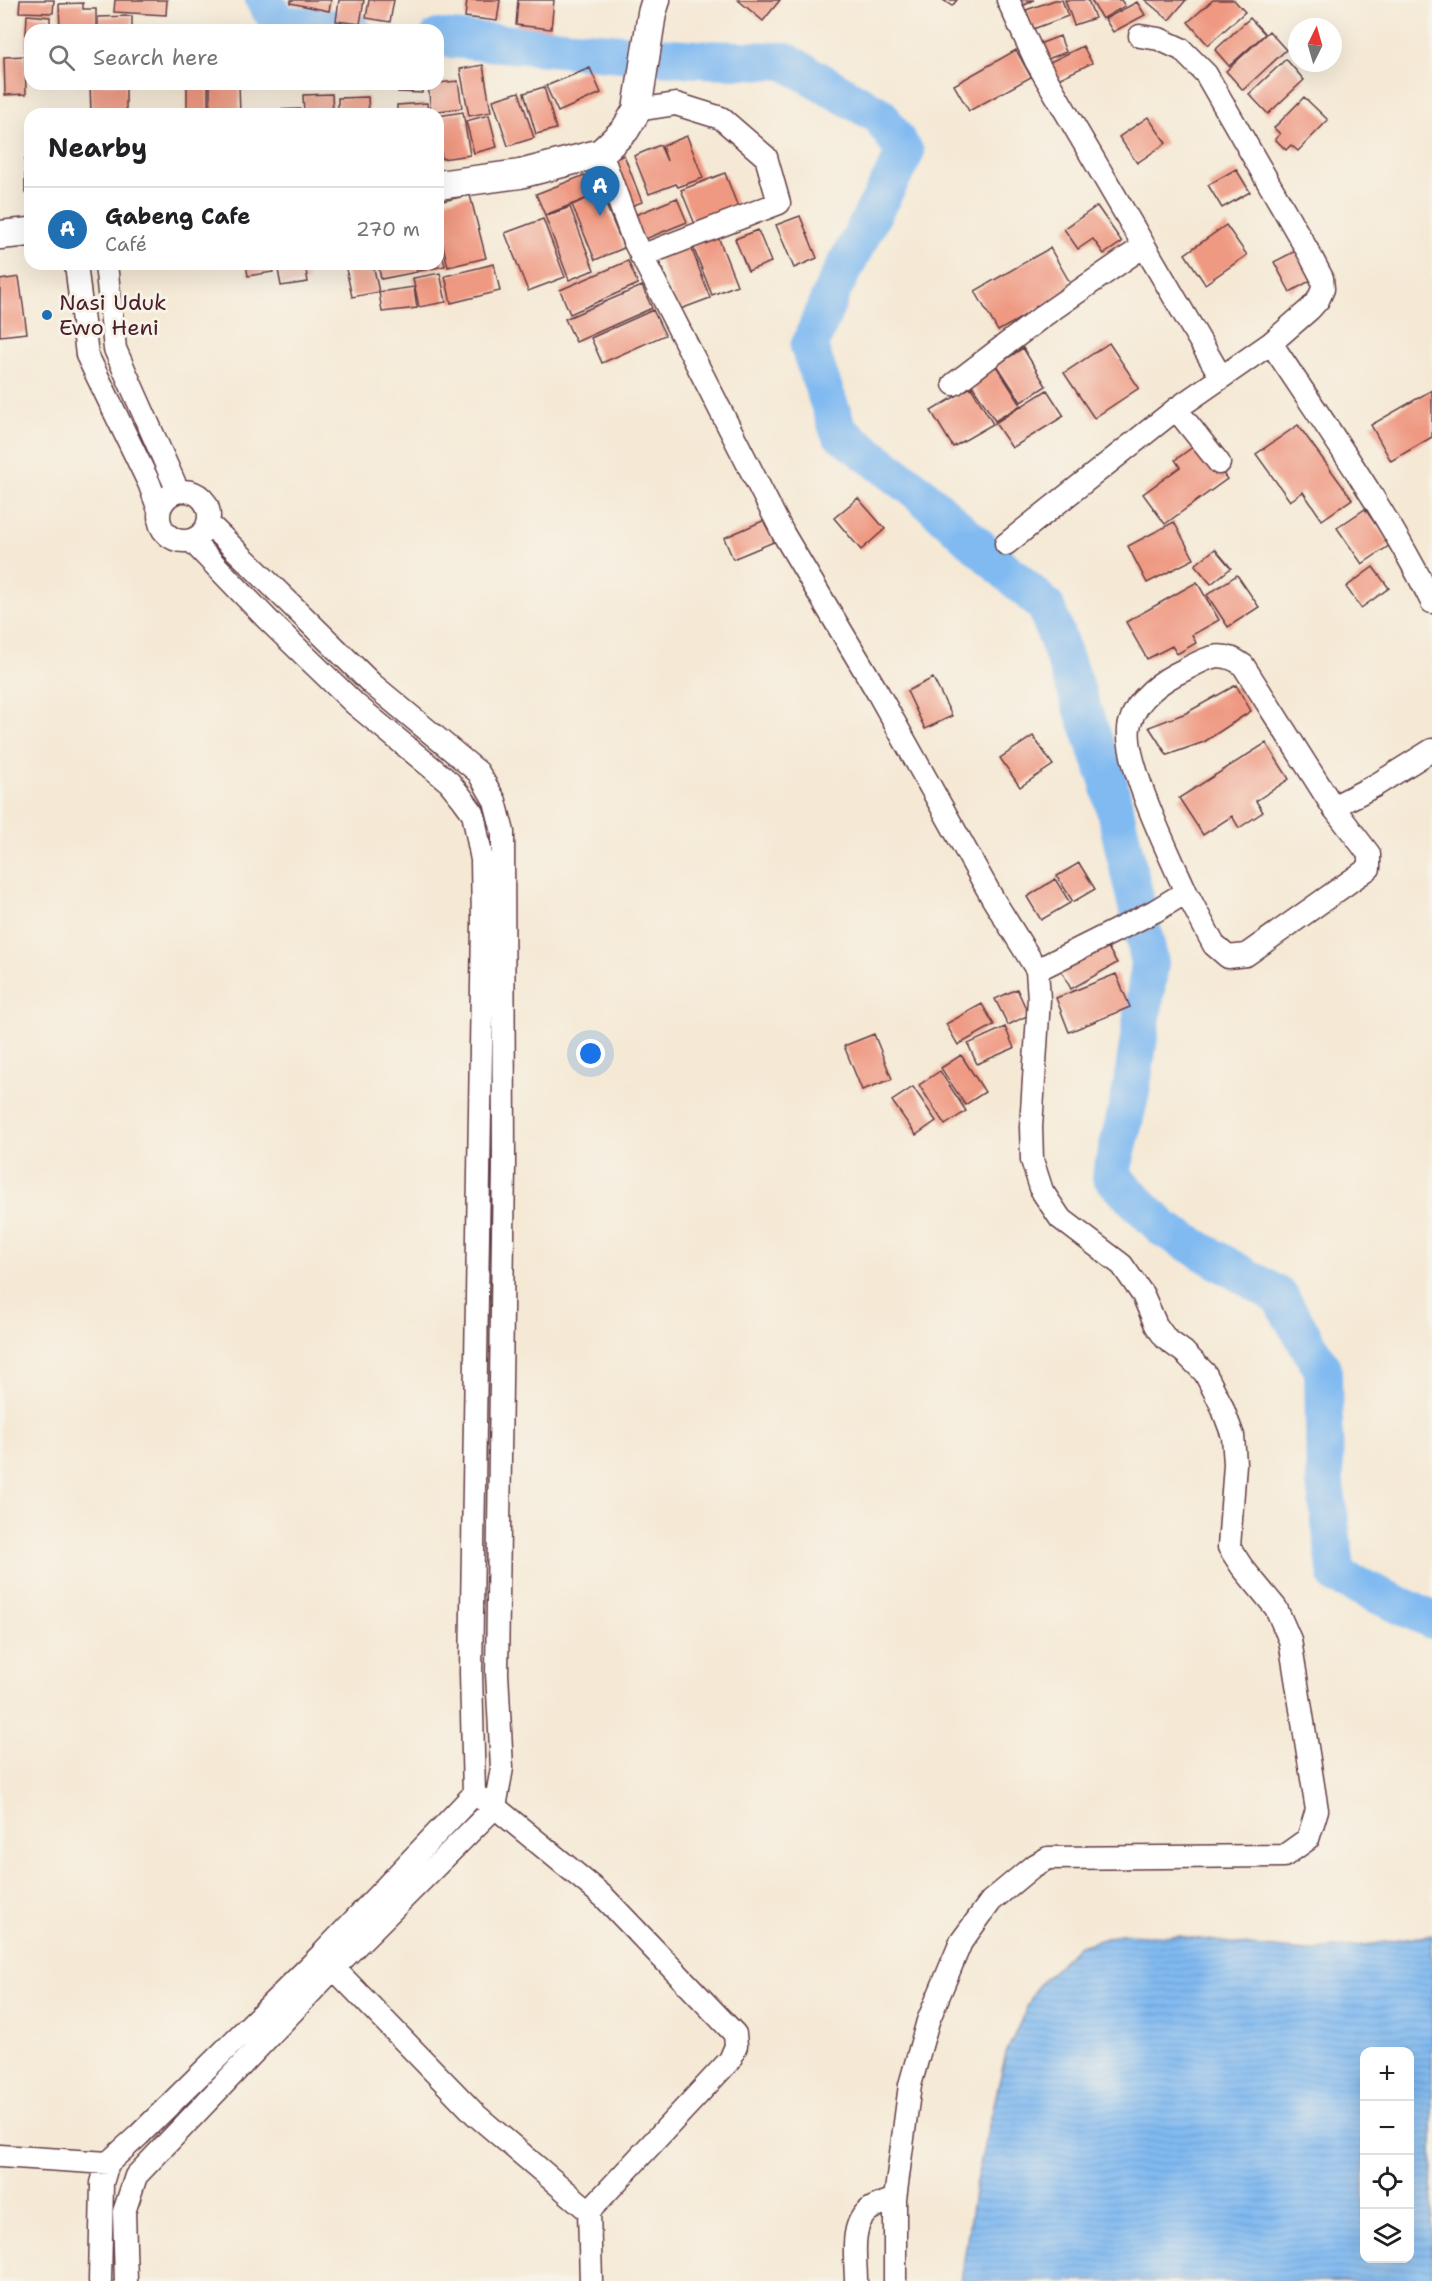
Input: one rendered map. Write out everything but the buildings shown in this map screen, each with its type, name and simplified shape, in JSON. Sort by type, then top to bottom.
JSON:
[{"type":"main road","points":[[444,183],[520,174],[601,153],[625,130],[638,99],[654,7]]},
{"type":"main road","points":[[0,235],[24,233]]},
{"type":"street","points":[[1008,0],[1036,61],[1221,377]]},
{"type":"street","points":[[1006,544],[1176,409],[1271,343],[1318,300],[1323,289],[1322,278],[1206,74],[1181,48],[1159,39],[1140,36]]},
{"type":"street","points":[[638,99],[676,104],[721,118],[766,157],[779,203],[641,256]]},
{"type":"street","points":[[601,153],[641,256],[784,535],[878,693],[993,899],[1037,970],[1039,999],[1031,1127],[1032,1160],[1042,1191],[1060,1218],[1122,1265],[1143,1295],[1156,1326],[1204,1373],[1221,1404],[1233,1436],[1235,1464],[1229,1547],[1276,1608],[1290,1640],[1317,1810],[1308,1839],[1284,1856],[1048,1858],[1032,1867],[991,1901],[961,1942],[928,2021],[910,2085],[895,2199],[895,2281]]},
{"type":"street","points":[[954,384],[1043,316],[1144,246]]},
{"type":"street","points":[[77,270],[87,355],[149,483],[159,510]]},
{"type":"street","points":[[107,270],[115,349],[178,491]]},
{"type":"street","points":[[1271,343],[1380,509],[1412,561],[1432,603]]},
{"type":"street","points":[[1176,409],[1219,463]]},
{"type":"street","points":[[178,491],[195,493],[202,498],[209,514],[208,523],[199,536],[182,541],[166,534],[158,519],[159,510],[163,501],[170,494],[178,491]]},
{"type":"street","points":[[100,2281],[102,2183],[108,2163],[218,2057],[328,1962],[495,1807],[502,1768],[497,1673],[504,1165],[503,832],[495,801],[478,772],[372,684],[208,523]]},
{"type":"street","points":[[126,2281],[124,2212],[136,2176],[232,2074],[474,1794],[471,1673],[482,860],[473,813],[449,782],[355,704],[267,619],[191,540]]},
{"type":"street","points":[[1222,655],[1234,658],[1243,665],[1333,807],[1369,854],[1369,868],[1246,955],[1228,957],[1214,945],[1186,892],[1141,788],[1128,738],[1130,723],[1140,703],[1163,680],[1210,657],[1222,655]]},
{"type":"street","points":[[355,704],[372,684]]},
{"type":"street","points":[[1333,807],[1376,785],[1432,750]]},
{"type":"street","points":[[1037,970],[1155,911],[1186,892]]},
{"type":"street","points":[[479,1162],[504,1165]]},
{"type":"street","points":[[471,1673],[497,1673]]},
{"type":"street","points":[[474,1794],[495,1807],[604,1897],[735,2034],[736,2046],[730,2060],[589,2211],[591,2281]]},
{"type":"street","points":[[328,1962],[476,2115],[589,2211]]},
{"type":"street","points":[[218,2057],[232,2074]]},
{"type":"street","points":[[0,2157],[108,2163]]},
{"type":"street","points":[[856,2281],[858,2222],[869,2210],[895,2199]]},
{"type":"water","points":[[1120,1934],[1179,1936],[1307,1951],[1432,1935],[1432,2281],[961,2281],[975,2186],[1006,2053],[1036,1988],[1077,1947]]},
{"type":"waterway","points":[[264,0],[280,24]]},
{"type":"waterway","points":[[444,38],[696,59],[785,61],[880,116],[905,153],[834,287],[809,347],[839,432],[917,491],[1046,607],[1108,780],[1150,963],[1131,1092],[1111,1176],[1164,1229],[1279,1296],[1323,1370],[1325,1484],[1337,1576],[1432,1620]]},
{"type":"place","name":"Gabeng Cafe","points":[[600,216]]},
{"type":"place","name":"Nasi Uduk Ewo Heni","points":[[47,315]]}]
